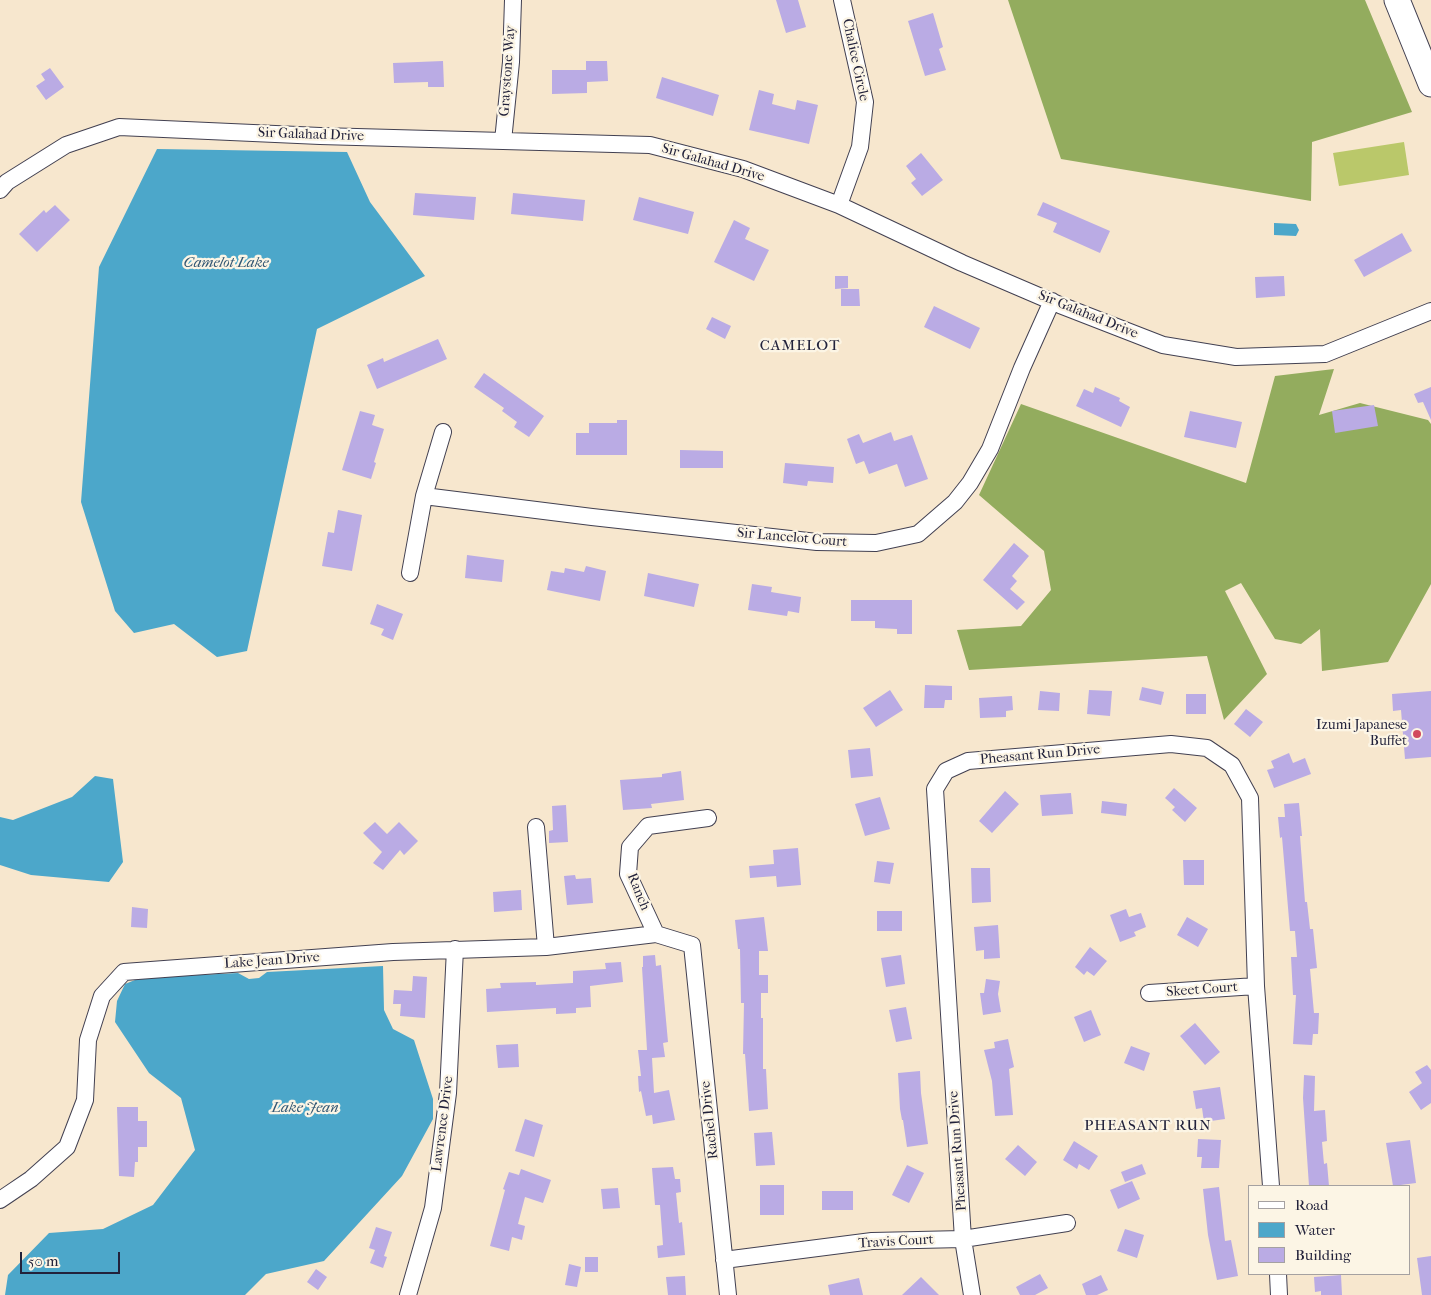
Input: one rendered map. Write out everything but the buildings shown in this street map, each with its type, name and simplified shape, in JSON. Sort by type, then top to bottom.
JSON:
[{"type":"main road","points":[[1397,0],[1431,84]]},
{"type":"street","name":"Graystone Way","points":[[503,141],[511,62],[513,0]]},
{"type":"street","name":"Chalice Circle","points":[[839,206],[860,147],[866,102],[842,0]]},
{"type":"street","name":"Sir Galahad Drive","points":[[0,190],[7,182],[66,145],[119,127],[320,136],[650,145],[743,168],[839,206],[962,263],[1052,301],[1163,345],[1236,357],[1325,354],[1431,311]]},
{"type":"street","name":"Sir Lancelot Court","points":[[424,496],[817,542],[876,543],[918,534],[955,502],[970,483],[990,449],[1022,368],[1052,301]]},
{"type":"street","points":[[410,573],[424,496],[443,432]]},
{"type":"street","name":"Pheasant Run Drive","points":[[972,1295],[963,1239],[935,789],[946,771],[968,761],[1171,744],[1207,748],[1232,765],[1250,798],[1256,986],[1271,1185]]},
{"type":"street","name":"Ranch","points":[[656,934],[628,874],[630,847],[648,826],[708,818]]},
{"type":"street","points":[[536,827],[546,947]]},
{"type":"street","name":"Lake Jean Drive","points":[[0,1200],[31,1179],[68,1147],[85,1100],[88,1040],[102,996],[124,972],[393,952],[546,947],[656,934],[692,945]]},
{"type":"street","name":"Rachel Drive","points":[[692,945],[728,1295]]},
{"type":"street","name":"Lawrence Drive","points":[[408,1295],[433,1208],[448,1094],[455,950]]},
{"type":"street","name":"Skeet Court","points":[[1148,993],[1256,986]]},
{"type":"street","name":"Travis Court","points":[[724,1260],[872,1242],[963,1239],[1067,1223]]},
{"type":"street","points":[[1278,1275],[1279,1295]]},
{"type":"green space","points":[[1008,0],[1365,0],[1412,112],[1312,142],[1311,201],[1061,159]]},
{"type":"green space","points":[[1404,142],[1409,175],[1339,186],[1333,153]]},
{"type":"green space","points":[[1334,369],[1319,415],[1360,403],[1428,420],[1431,424],[1431,584],[1388,662],[1322,671],[1320,629],[1301,644],[1275,639],[1241,583],[1225,591],[1267,674],[1224,720],[1207,656],[969,670],[957,630],[1021,626],[1051,590],[1044,551],[979,495],[1021,404],[1246,483],[1275,376]]},
{"type":"water","name":"Camelot Lake","points":[[157,149],[347,152],[370,202],[425,276],[317,329],[247,651],[217,657],[174,624],[134,633],[115,611],[81,502],[99,267]]},
{"type":"water","points":[[1274,223],[1296,224],[1299,230],[1296,236],[1274,235]]},
{"type":"water","points":[[95,776],[113,779],[123,862],[109,882],[31,875],[0,865],[0,817],[13,820],[72,797]]},
{"type":"water","name":"Lake Jean","points":[[383,966],[384,1010],[393,1029],[414,1040],[433,1099],[433,1119],[402,1176],[324,1261],[266,1274],[245,1295],[5,1295],[8,1275],[49,1233],[103,1229],[153,1205],[195,1150],[181,1098],[149,1073],[115,1022],[117,1001],[125,984],[140,978],[238,973],[249,979],[259,978],[267,972]]},
{"type":"place","name":"Izumi Japanese Buffet","points":[[1417,734]]},
{"type":"district","name":"CAMELOT","points":[[800,346]]},
{"type":"district","name":"PHEASANT RUN","points":[[1148,1126]]}]
